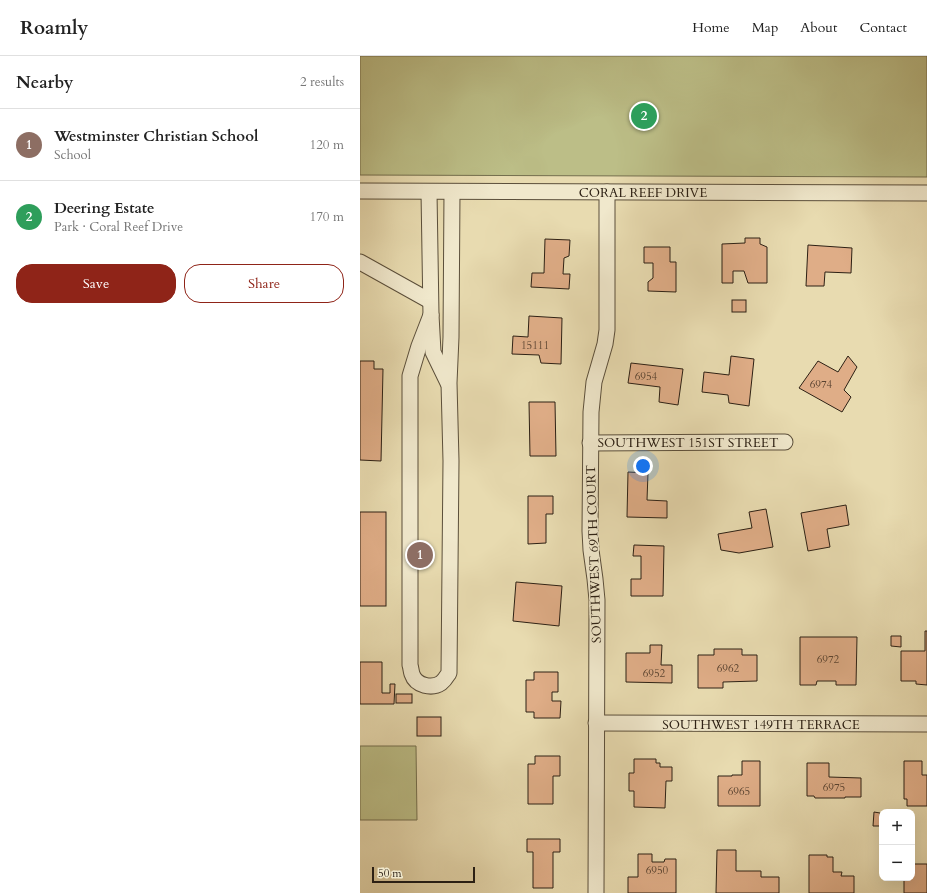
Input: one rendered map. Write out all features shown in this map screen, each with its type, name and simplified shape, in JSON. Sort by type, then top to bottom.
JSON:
[{"type":"street","name":"CORAL REEF DRIVE","points":[[360,191],[927,193]]},
{"type":"street","points":[[429,192],[430,308],[434,352],[449,383]]},
{"type":"street","points":[[430,308],[410,376],[411,669],[414,679],[427,686],[435,685],[441,682],[449,673],[451,469],[449,383],[451,337],[452,192]]},
{"type":"street","name":"SOUTHWEST 69TH COURT","points":[[596,893],[597,600],[590,543],[590,443],[594,382],[605,344],[607,330],[607,192]]},
{"type":"street","points":[[360,262],[430,308]]},
{"type":"street","points":[[412,369],[418,365],[438,361],[445,354],[451,337]]},
{"type":"street","name":"SOUTHWEST 151ST STREET","points":[[590,443],[785,442]]},
{"type":"street","name":"SOUTHWEST 149TH TERRACE","points":[[596,723],[927,724]]},
{"type":"green space","points":[[360,56],[927,56],[927,177],[360,175]]},
{"type":"green space","points":[[360,746],[416,746],[417,820],[360,820]]},
{"type":"building","points":[[745,238],[760,238],[760,244],[767,247],[767,283],[748,283],[744,271],[733,271],[733,283],[722,283],[722,244],[745,243]]},
{"type":"building","points":[[545,239],[570,240],[569,256],[564,258],[563,274],[570,274],[569,289],[531,287],[532,273],[544,273]]},
{"type":"building","points":[[808,245],[852,248],[851,273],[825,272],[824,286],[806,286]]},
{"type":"building","points":[[644,247],[670,247],[670,262],[676,262],[676,292],[648,291],[648,282],[653,278],[653,263],[644,263]]},
{"type":"building","points":[[732,300],[746,300],[746,312],[732,312]]},
{"type":"building","points":[[529,316],[562,318],[561,364],[541,363],[539,355],[512,354],[513,336],[528,337]]},
{"type":"building","points":[[731,356],[754,359],[749,406],[729,403],[728,395],[702,392],[704,372],[729,375]]},
{"type":"building","points":[[848,356],[857,367],[844,390],[851,397],[842,412],[799,388],[818,361],[838,372]]},
{"type":"building","points":[[360,361],[374,361],[374,369],[383,369],[381,461],[360,460]]},
{"type":"building","points":[[631,363],[683,369],[678,405],[659,402],[660,387],[628,383]]},
{"type":"building","points":[[529,402],[555,402],[556,456],[530,456]]},
{"type":"building","points":[[628,472],[648,473],[647,500],[667,501],[667,518],[627,517]]},
{"type":"building","points":[[528,496],[553,496],[553,514],[546,514],[546,543],[528,544]]},
{"type":"building","points":[[846,505],[849,525],[827,529],[830,547],[808,551],[801,513]]},
{"type":"building","points":[[766,509],[773,547],[739,553],[721,550],[718,534],[752,528],[749,512]]},
{"type":"building","points":[[360,512],[386,512],[386,606],[360,606]]},
{"type":"building","points":[[634,545],[664,546],[663,596],[631,596],[631,579],[641,579],[641,556],[633,556]]},
{"type":"building","points":[[516,582],[562,586],[559,626],[513,621]]},
{"type":"building","points":[[925,631],[927,631],[927,685],[916,684],[916,681],[901,681],[901,651],[925,651]]},
{"type":"building","points":[[891,636],[901,636],[901,647],[891,646]]},
{"type":"building","points":[[800,637],[857,637],[856,685],[836,685],[836,681],[817,681],[816,685],[800,685]]},
{"type":"building","points":[[650,645],[662,645],[661,665],[672,665],[672,683],[626,682],[626,653],[650,653]]},
{"type":"building","points":[[714,649],[742,649],[742,655],[757,655],[757,681],[723,682],[723,688],[698,688],[698,655],[714,655]]},
{"type":"building","points":[[360,662],[382,662],[382,693],[390,693],[390,684],[395,684],[394,704],[360,704]]},
{"type":"building","points":[[534,672],[558,672],[558,692],[552,692],[552,701],[561,701],[560,718],[534,718],[534,712],[526,712],[526,680],[534,680]]},
{"type":"building","points":[[396,694],[412,694],[412,703],[396,703]]},
{"type":"building","points":[[417,717],[441,717],[441,736],[417,736]]},
{"type":"building","points":[[535,756],[560,756],[560,776],[553,776],[553,804],[528,804],[528,764],[535,764]]},
{"type":"building","points":[[634,759],[656,759],[656,763],[660,763],[660,767],[672,767],[672,781],[666,781],[665,808],[634,807],[634,791],[629,791],[629,773],[634,773]]},
{"type":"building","points":[[742,761],[760,761],[760,806],[718,806],[718,776],[742,775]]},
{"type":"building","points":[[904,761],[922,761],[922,775],[927,775],[927,806],[907,806],[907,799],[904,799]]},
{"type":"building","points":[[807,763],[829,763],[829,777],[861,778],[861,797],[815,798],[814,796],[807,796]]},
{"type":"building","points":[[874,812],[879,813],[879,826],[873,826]]},
{"type":"building","points":[[527,839],[560,839],[560,852],[553,852],[553,888],[533,888],[533,852],[527,852]]},
{"type":"building","points":[[717,850],[736,850],[736,871],[761,871],[761,877],[779,877],[779,893],[716,893]]},
{"type":"building","points":[[638,854],[652,854],[652,862],[664,862],[665,859],[676,859],[676,893],[628,893],[628,877],[638,877]]},
{"type":"building","points":[[809,855],[827,855],[827,857],[833,857],[833,872],[842,872],[841,876],[854,876],[854,893],[809,893]]},
{"type":"building","points":[[915,864],[927,864],[927,893],[904,893],[904,881],[915,881]]},
{"type":"place","name":"Deering Estate","points":[[644,116]]},
{"type":"place","name":"Westminster Christian School","points":[[420,555]]}]
